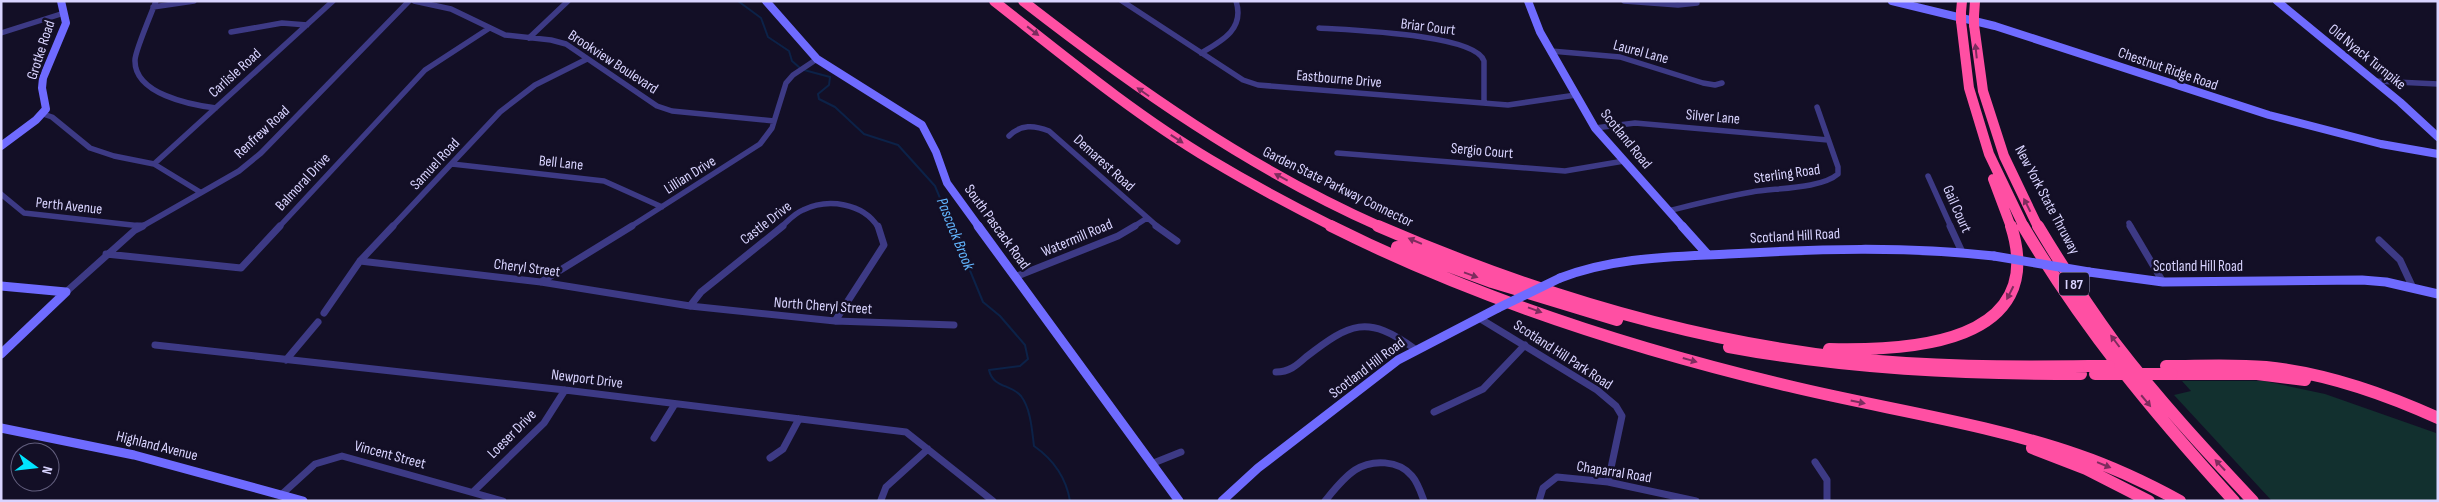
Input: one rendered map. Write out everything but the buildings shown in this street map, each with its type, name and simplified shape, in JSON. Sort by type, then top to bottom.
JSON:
[{"type":"highway","points":[[994,1],[1127,105],[1236,175],[1311,215],[1374,245],[1462,282],[1569,322],[1743,375],[2021,438],[2076,454],[2132,477],[2180,501]]},
{"type":"highway","name":"Garden State Parkway Connector","points":[[1023,1],[1125,80],[1175,114],[1253,162],[1326,201],[1404,237],[1498,274],[1585,303],[1676,328]]},
{"type":"highway","name":"New York State Thruway","points":[[1962,1],[1962,44],[1968,86],[1980,129],[2016,211],[2074,308],[2140,394],[2234,501]]},
{"type":"highway","name":"New York State Thruway","points":[[1975,1],[1974,20],[1980,74],[1992,124],[2014,178],[2041,230],[2081,294],[2126,356],[2189,431],[2253,501]]},
{"type":"highway","points":[[1676,328],[1796,346],[1874,350],[1935,344],[1964,334],[1982,324],[1998,311],[2009,296],[2015,282],[2018,264],[2012,234],[1988,166],[1980,129]]},
{"type":"highway","points":[[1236,175],[1352,228],[1472,275],[1567,306],[1691,339],[1789,358],[1881,370],[1963,374],[2092,370]]},
{"type":"highway","points":[[1676,328],[1780,349],[1878,361],[1959,366],[2092,370],[2169,370],[2257,366],[2303,372],[2372,391],[2438,418]]},
{"type":"highway","points":[[2169,370],[2257,374],[2306,380],[2371,398],[2438,427]]},
{"type":"highway","points":[[1939,420],[2054,456],[2149,501]]},
{"type":"street","name":"Grotke Road","points":[[42,114],[46,109],[42,95],[44,78],[66,23],[61,1]]},
{"type":"street","points":[[194,1],[155,4],[135,60],[141,74],[152,88],[174,101],[216,108]]},
{"type":"street","name":"Carlisle Road","points":[[154,164],[333,1]]},
{"type":"street","name":"Renfrew Road","points":[[66,292],[106,254],[141,226],[239,170],[261,153],[410,1]]},
{"type":"street","name":"Brookview Boulevard","points":[[414,1],[439,5],[463,14],[488,29],[510,37],[554,39],[566,44],[657,106],[672,111],[774,121]]},
{"type":"street","points":[[529,38],[568,1]]},
{"type":"street","name":"South Pascack Road","points":[[766,1],[817,59],[922,125],[936,152],[947,183],[1179,501]]},
{"type":"street","name":"Eastbourne Drive","points":[[1122,1],[1243,80],[1258,85],[1508,105],[1576,95]]},
{"type":"street","points":[[1201,53],[1226,38],[1235,29],[1240,13],[1236,1]]},
{"type":"street","name":"Scotland Road","points":[[1528,1],[1540,32],[1595,128],[1708,255]]},
{"type":"street","points":[[1624,1],[1678,5],[1697,3]]},
{"type":"street","name":"Chestnut Ridge Road","points":[[1892,1],[1994,26],[2302,126],[2374,143],[2438,154]]},
{"type":"street","name":"Old Nyack Turnpike","points":[[2277,1],[2375,81],[2438,136]]},
{"type":"street","points":[[1,33],[64,13]]},
{"type":"street","points":[[231,32],[282,23],[307,26]]},
{"type":"street","name":"Briar Court","points":[[1319,28],[1446,40],[1470,47],[1478,51],[1484,58],[1484,103]]},
{"type":"street","name":"Balmoral Drive","points":[[106,254],[240,268],[425,70],[488,29]]},
{"type":"street","name":"Laurel Lane","points":[[1551,51],[1620,57],[1703,83],[1715,85],[1722,83]]},
{"type":"street","name":"Samuel Road","points":[[324,313],[360,261],[516,98],[535,85],[587,59]]},
{"type":"street","name":"Lillian Drive","points":[[541,282],[747,154],[760,144],[772,128],[786,83],[798,71],[817,59]]},
{"type":"street","points":[[2375,81],[2438,84]]},
{"type":"street","name":"Sterling Road","points":[[1668,211],[1769,187],[1823,182],[1833,179],[1838,174],[1838,166],[1817,107]]},
{"type":"street","points":[[1,146],[42,114],[52,117],[90,148],[114,156],[154,164],[200,192]]},
{"type":"street","name":"Silver Lane","points":[[1595,128],[1635,123],[1828,140]]},
{"type":"street","name":"Demarest Road","points":[[1009,136],[1014,130],[1026,126],[1048,131],[1168,236],[1177,241]]},
{"type":"street","name":"Sergio Court","points":[[1337,153],[1345,152],[1565,171],[1624,160]]},
{"type":"street","name":"Bell Lane","points":[[452,164],[604,181],[662,207]]},
{"type":"street","name":"Gail Court","points":[[1928,176],[1962,252]]},
{"type":"street","name":"Perth Avenue","points":[[1,194],[24,214],[141,226]]},
{"type":"street","name":"Castle Drive","points":[[690,306],[701,292],[802,210],[813,206],[840,204],[871,217],[884,236],[884,245],[835,321]]},
{"type":"street","name":"Watermill Road","points":[[1015,277],[1118,236],[1147,218]]},
{"type":"street","points":[[2129,223],[2164,282]]},
{"type":"street","points":[[2380,240],[2400,260],[2413,288]]},
{"type":"street","name":"Scotland Hill Road","points":[[1222,501],[1258,468],[1320,422],[1380,373],[1415,349],[1560,278],[1584,268],[1612,262],[1869,247],[1962,252],[2164,282],[2342,279],[2386,282],[2438,294]]},
{"type":"street","name":"Cheryl Street","points":[[360,261],[541,282],[690,306]]},
{"type":"street","points":[[1,286],[66,292]]},
{"type":"street","points":[[1,354],[66,292]]},
{"type":"street","name":"North Cheryl Street","points":[[690,306],[835,321],[954,325]]},
{"type":"street","name":"Scotland Hill Park Road","points":[[1479,318],[1597,390],[1616,406],[1622,416],[1608,482]]},
{"type":"street","points":[[286,360],[318,322]]},
{"type":"street","points":[[1276,372],[1287,372],[1341,332],[1359,326],[1376,326],[1390,330],[1415,349]]},
{"type":"street","name":"Newport Drive","points":[[155,345],[565,390],[906,432],[993,501]]},
{"type":"street","points":[[1434,412],[1483,388],[1525,346]]},
{"type":"street","name":"Loeser Drive","points":[[473,492],[539,428],[552,413],[565,390]]},
{"type":"street","points":[[654,438],[675,404]]},
{"type":"street","points":[[770,458],[783,449],[798,419]]},
{"type":"street","name":"Highland Avenue","points":[[3,431],[134,455],[303,501]]},
{"type":"street","points":[[881,500],[886,487],[928,449]]},
{"type":"street","points":[[1151,464],[1181,452]]},
{"type":"street","name":"Vincent Street","points":[[281,495],[312,464],[327,458],[342,456],[503,501]]},
{"type":"street","points":[[1815,462],[1827,480],[1828,501]]},
{"type":"street","points":[[1325,501],[1346,477],[1356,469],[1369,463],[1386,463],[1399,466],[1410,474],[1417,484],[1424,501]]},
{"type":"street","name":"Chaparral Road","points":[[1539,501],[1543,488],[1557,477],[1608,482],[1696,501]]},
{"type":"green space","points":[[2182,381],[2264,381],[2325,394],[2436,433],[2438,501],[2272,501],[2174,395],[2191,391]]},
{"type":"waterway","name":"Pascack Brook","points":[[738,1],[761,18],[768,37],[789,51],[792,61],[800,68]]},
{"type":"waterway","name":"Pascack Brook","points":[[804,70],[830,77],[829,85],[818,94],[819,99],[835,107],[864,134],[898,145],[935,186],[983,302],[1000,316],[1025,345],[1028,359],[1020,366],[989,370],[991,376],[998,383],[1012,389],[1021,396],[1027,407],[1034,446],[1048,457],[1058,470],[1066,484],[1070,501]]}]
